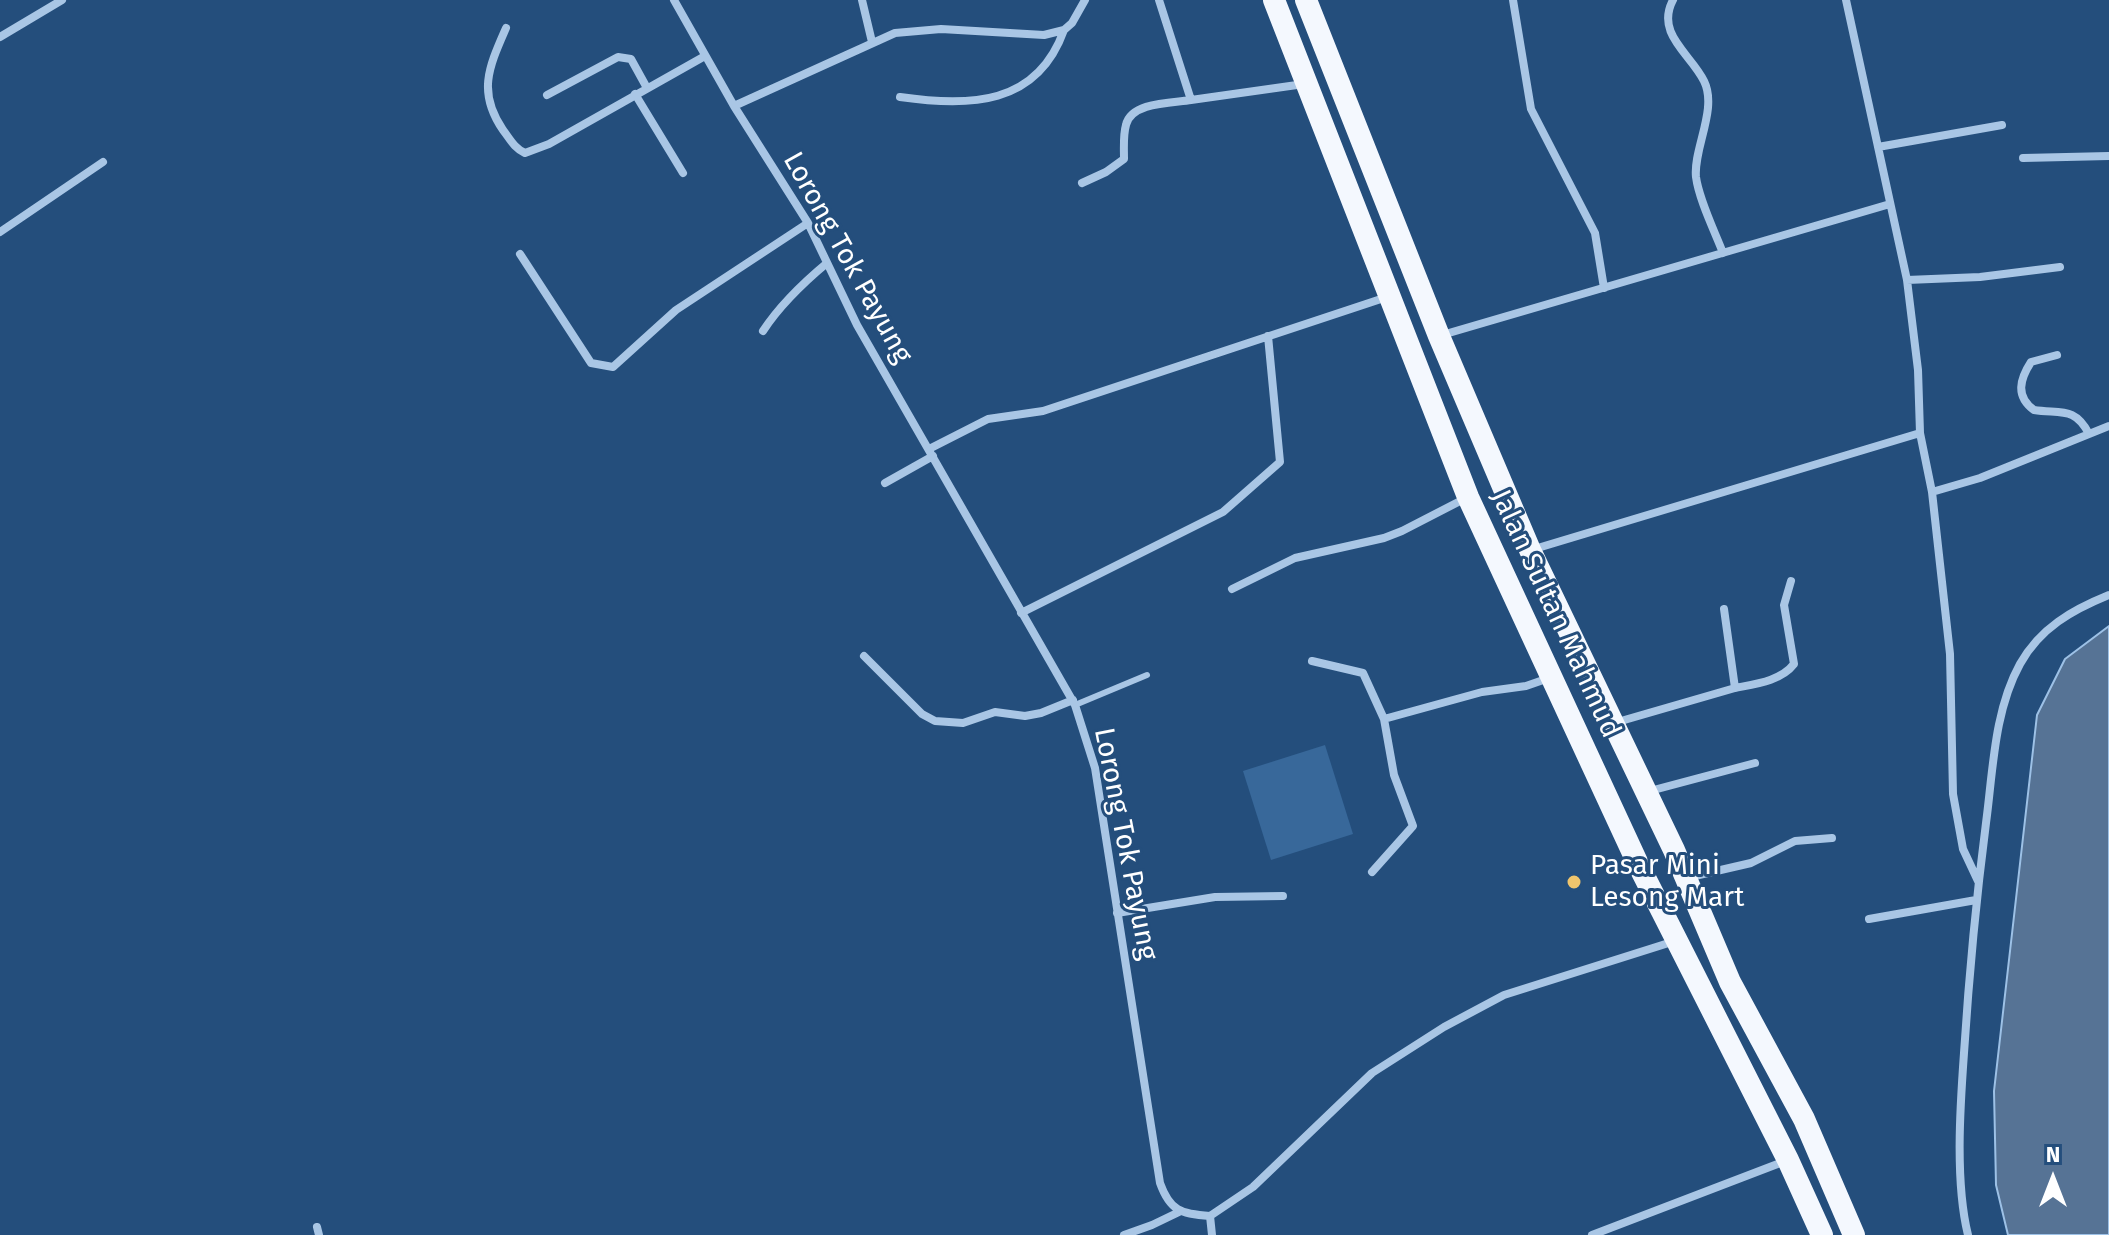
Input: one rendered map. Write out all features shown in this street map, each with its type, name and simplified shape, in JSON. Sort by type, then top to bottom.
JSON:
[{"type":"highway","name":"Jalan Sultan Mahmud","points":[[1274,0],[1468,497],[1638,864],[1788,1160],[1822,1235]]},
{"type":"highway","name":"Jalan Sultan Mahmud","points":[[1306,0],[1439,336],[1530,550],[1674,850],[1730,982],[1804,1119],[1854,1235]]},
{"type":"highway","points":[[1638,864],[1674,850]]},
{"type":"street","points":[[0,37],[62,0]]},
{"type":"street","name":"Lorong Tok Payung","points":[[674,0],[734,106],[808,223],[857,325],[1074,702],[1095,768],[1160,1183],[1166,1200],[1179,1212]]},
{"type":"street","points":[[862,0],[872,42]]},
{"type":"street","points":[[900,97],[950,102],[1003,95],[1025,83],[1047,65],[1064,30],[1072,23],[1085,0]]},
{"type":"street","points":[[1159,0],[1191,100]]},
{"type":"street","points":[[1513,0],[1531,109],[1595,233],[1604,288]]},
{"type":"street","points":[[1673,0],[1668,9],[1674,43],[1705,82],[1707,112],[1705,132],[1697,152],[1696,179],[1723,253]]},
{"type":"street","points":[[1846,0],[1907,280],[1918,370],[1920,433],[1932,492],[1950,654],[1953,794],[1963,849],[1978,881]]},
{"type":"street","points":[[506,28],[486,92],[492,113],[518,150],[525,153],[549,144],[705,56]]},
{"type":"street","points":[[734,106],[895,33],[941,29],[1044,35],[1064,30]]},
{"type":"street","points":[[547,95],[618,57],[631,59],[647,88]]},
{"type":"street","points":[[1082,183],[1124,159],[1126,124],[1131,115],[1145,107],[1307,83]]},
{"type":"street","points":[[635,94],[683,173]]},
{"type":"street","points":[[1878,147],[2002,125]]},
{"type":"street","points":[[2023,158],[2109,156]]},
{"type":"street","points":[[0,232],[103,162]]},
{"type":"street","points":[[1439,336],[1890,204]]},
{"type":"street","points":[[520,254],[591,363],[613,367],[676,310],[808,223]]},
{"type":"street","points":[[763,331],[803,283],[827,263]]},
{"type":"street","points":[[1907,280],[1980,277],[2060,267]]},
{"type":"street","points":[[885,483],[988,419],[1043,411],[1391,296]]},
{"type":"street","points":[[1021,613],[1223,512],[1280,462],[1268,336]]},
{"type":"street","points":[[2057,355],[2031,362],[2021,378],[2023,398],[2034,410],[2071,412],[2083,421],[2089,434]]},
{"type":"street","points":[[1932,492],[1980,478],[2109,426]]},
{"type":"street","points":[[1530,550],[1920,433]]},
{"type":"street","points":[[1232,589],[1295,558],[1402,531],[1468,497]]},
{"type":"street","points":[[1613,723],[1766,682],[1790,670],[1794,664],[1784,605],[1791,581]]},
{"type":"street","points":[[1968,1235],[1960,1137],[1961,1089],[1976,900],[1998,735],[2008,692],[2030,647],[2065,615],[2109,595]]},
{"type":"street","points":[[1724,609],[1735,688]]},
{"type":"street","points":[[864,656],[922,714],[935,721],[963,723],[995,712],[1025,716],[1074,702]]},
{"type":"street","points":[[1312,661],[1363,673],[1384,719],[1394,775],[1413,826],[1372,872]]},
{"type":"street","points":[[1384,719],[1482,692],[1526,686],[1550,678]]},
{"type":"street","points":[[1646,792],[1755,763]]},
{"type":"street","points":[[1685,878],[1751,863],[1795,841],[1832,838]]},
{"type":"street","points":[[1117,913],[1215,897],[1283,896]]},
{"type":"street","points":[[1869,919],[1976,900]]},
{"type":"street","points":[[1124,1235],[1179,1212],[1210,1216],[1253,1187],[1372,1073],[1444,1027],[1504,995],[1676,941]]},
{"type":"street","points":[[1592,1235],[1788,1160]]},
{"type":"street","points":[[1210,1216],[1212,1235]]},
{"type":"lane","points":[[1074,702],[1147,675]]},
{"type":"shaded area","points":[[2109,626],[2109,1235],[2008,1235],[1996,1185],[1994,1091],[2037,715],[2065,659]]},
{"type":"shaded area","points":[[1325,745],[1353,834],[1271,860],[1243,771]]},
{"type":"place","name":"Pasar Mini Lesong Mart","points":[[1574,882]]}]
